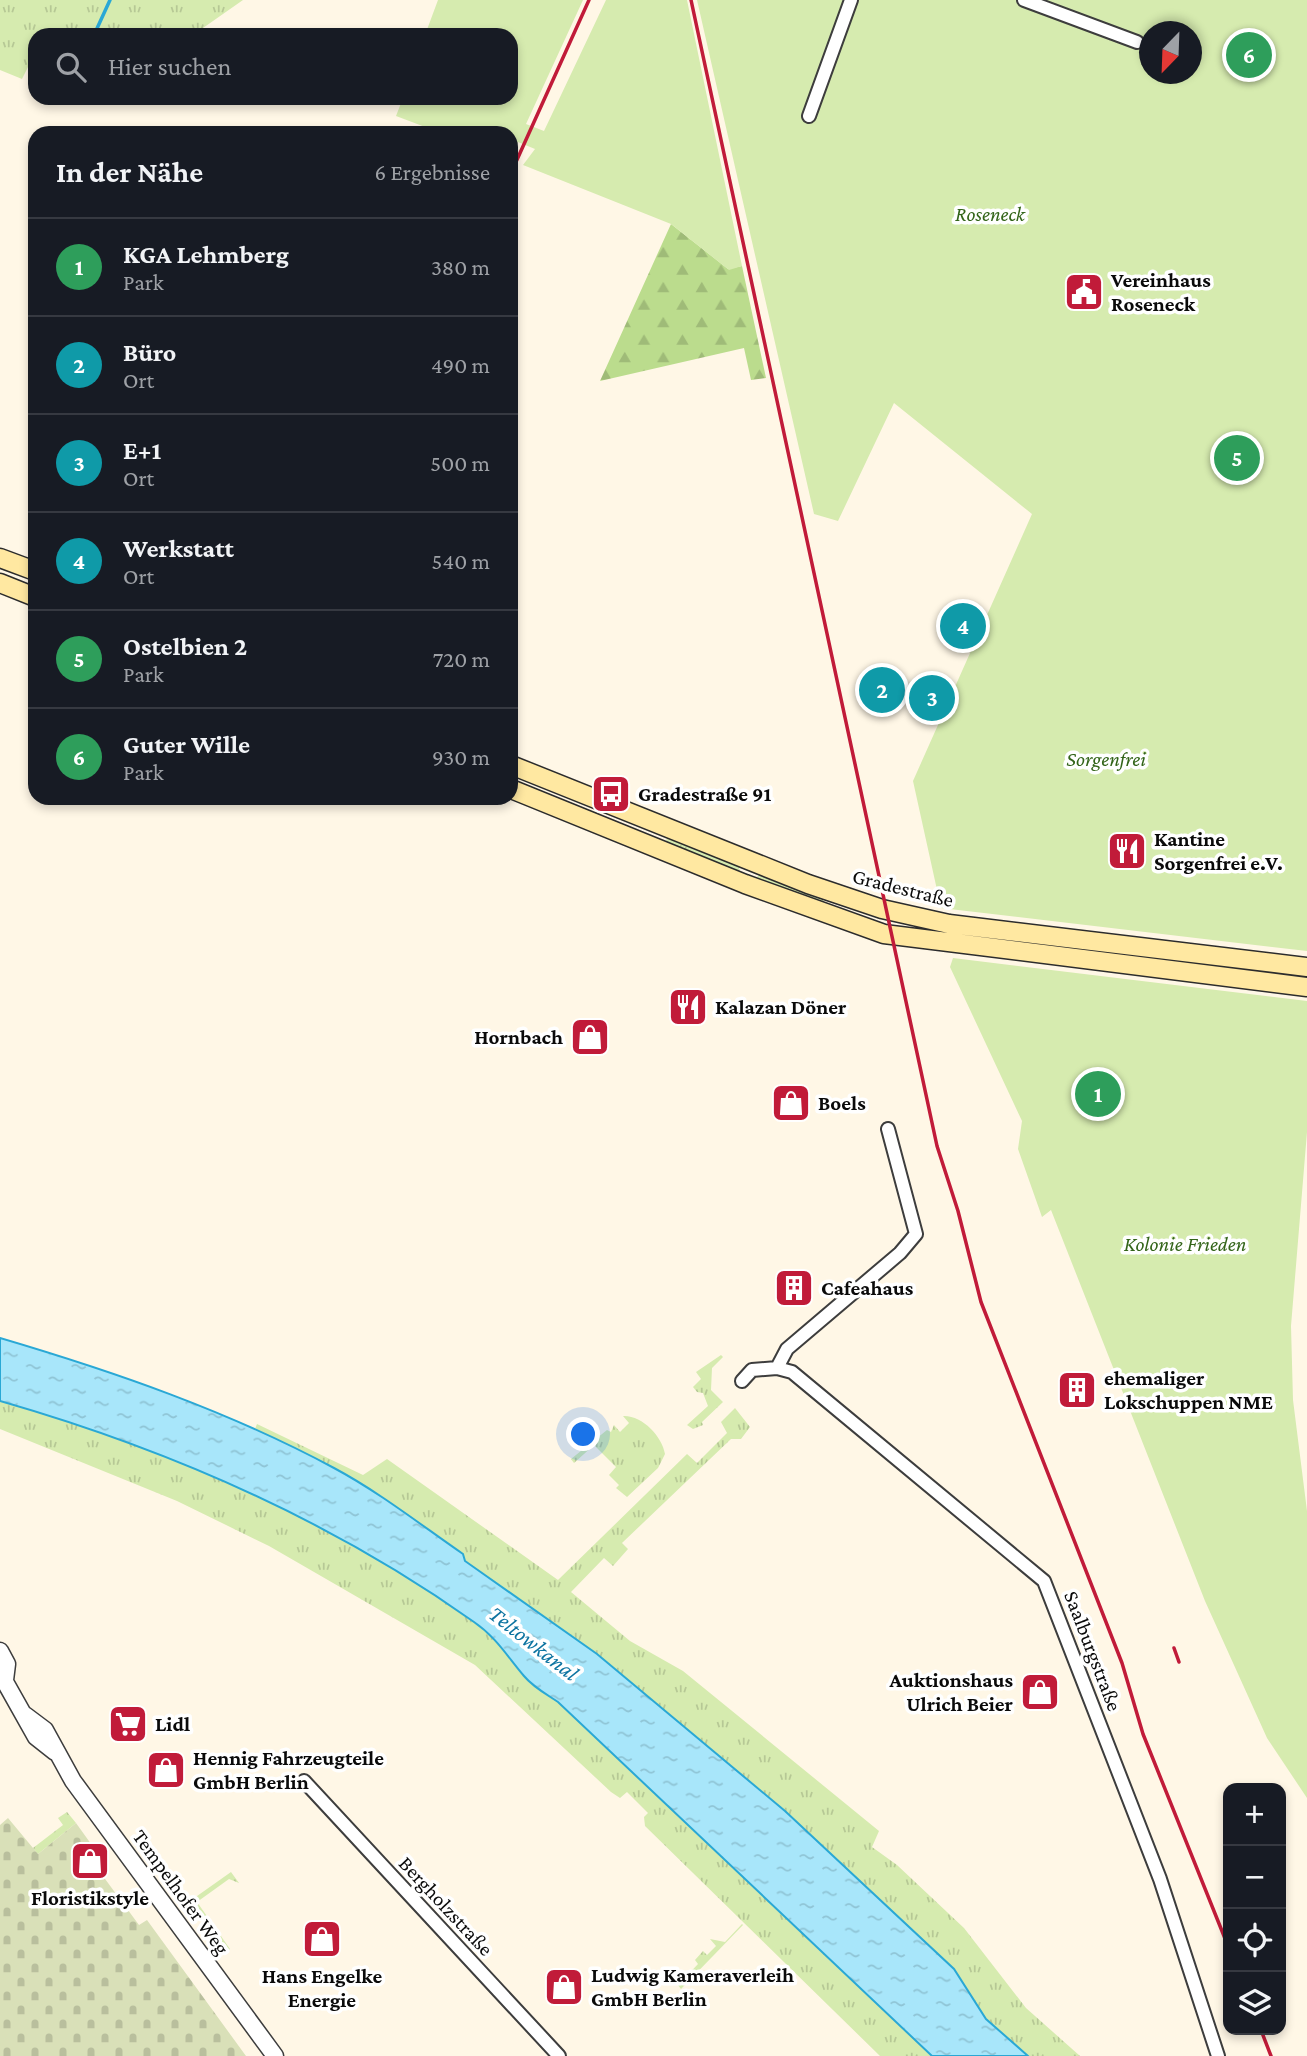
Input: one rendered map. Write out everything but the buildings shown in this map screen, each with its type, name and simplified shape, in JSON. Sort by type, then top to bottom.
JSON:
[{"type":"main road","points":[[0,558],[28,569]]},
{"type":"main road","points":[[0,583],[28,594]]},
{"type":"main road","name":"Gradestraße","points":[[518,768],[808,884],[881,909],[949,924],[1307,967]]},
{"type":"main road","name":"Gradestraße","points":[[518,792],[770,894],[884,934],[1307,987]]},
{"type":"street","points":[[809,116],[851,0]]},
{"type":"street","points":[[1024,0],[1137,42]]},
{"type":"street","points":[[742,1381],[752,1370],[777,1368],[787,1349],[900,1253],[916,1234],[888,1129]]},
{"type":"street","name":"Saalburgstraße","points":[[777,1368],[792,1372],[802,1379],[1044,1581],[1160,1879],[1218,2056]]},
{"type":"street","name":"Tempelhofer Weg","points":[[0,1651],[7,1664],[2,1678],[25,1715],[42,1726],[55,1752],[82,1793],[275,2056]]},
{"type":"street","name":"Bergholzstraße","points":[[304,1781],[559,2056]]},
{"type":"green space","points":[[0,0],[243,0],[203,28],[28,28],[28,67],[22,79],[0,70]]},
{"type":"green space","points":[[438,0],[583,0],[526,124],[544,131],[606,0],[687,0],[742,266],[729,270],[671,224],[523,165],[535,149],[518,142],[518,126],[422,126],[396,116],[400,105],[518,105],[518,28],[428,28]]},
{"type":"green space","points":[[697,0],[1307,0],[1307,951],[941,908],[913,781],[1032,514],[894,403],[838,521],[814,514]]},
{"type":"green space","points":[[671,224],[728,269],[742,266],[766,378],[751,380],[744,348],[600,381]]},
{"type":"green space","points":[[669,837],[738,864],[740,872],[669,845],[666,840]]},
{"type":"green space","points":[[760,874],[820,897],[827,905],[763,883],[757,877]]},
{"type":"green space","points":[[947,932],[1307,974],[1307,978],[953,938]]},
{"type":"green space","name":"Kolonie Frieden","points":[[953,958],[1307,1001],[1307,1132],[1291,1326],[1293,1400],[1307,1511],[1307,1798],[1267,1738],[1205,1601],[1051,1210],[1042,1217],[1018,1149],[1022,1121],[950,967]]},
{"type":"green space","points":[[721,1355],[723,1357],[712,1368],[711,1390],[723,1402],[702,1422],[703,1425],[693,1429],[687,1425],[708,1406],[703,1393],[697,1392],[693,1387],[701,1379],[696,1372]]},
{"type":"green space","points":[[0,1401],[125,1442],[246,1492],[306,1520],[364,1552],[420,1585],[474,1622],[495,1640],[528,1680],[558,1702],[932,2056],[880,2056],[645,1826],[644,1817],[648,1813],[627,1792],[620,1798],[611,1792],[475,1665],[269,1546],[177,1501],[0,1429]]},
{"type":"green space","points":[[735,1408],[750,1427],[741,1439],[731,1439],[622,1543],[628,1549],[613,1566],[604,1558],[571,1592],[630,1641],[683,1671],[879,1831],[872,1847],[897,1865],[964,1928],[1026,2008],[1080,2056],[1028,2056],[986,2019],[954,1969],[785,1811],[465,1561],[463,1554],[351,1478],[255,1429],[257,1424],[363,1475],[387,1459],[558,1580],[687,1454],[697,1463],[727,1433],[721,1422]]},
{"type":"green space","points":[[623,1416],[637,1419],[650,1428],[660,1440],[665,1454],[658,1468],[627,1497],[616,1488],[619,1485],[609,1475],[616,1467],[594,1445],[574,1463],[571,1459],[607,1430],[611,1432],[614,1425],[620,1432],[629,1423]]},
{"type":"green space","points":[[67,1812],[76,1823],[38,1854],[33,1848],[63,1825],[58,1818]]},
{"type":"green space","points":[[8,1818],[38,1854],[76,1823],[104,1862],[97,1868],[139,1925],[147,1920],[246,2056],[0,2056],[0,1825]]},
{"type":"green space","points":[[231,1872],[239,1883],[229,1879],[197,1902],[230,1949],[226,1952],[190,1901]]},
{"type":"green space","points":[[742,1924],[681,1989],[671,1976],[679,1984],[698,1964],[695,1960],[703,1951],[707,1955],[716,1946],[710,1939],[725,1942]]},
{"type":"water","name":"Teltowkanal","points":[[0,1338],[128,1379],[253,1428],[334,1468],[400,1509],[463,1554],[465,1561],[597,1654],[785,1811],[954,1969],[986,2019],[1028,2056],[932,2056],[558,1702],[528,1680],[482,1628],[420,1585],[306,1520],[186,1465],[62,1420],[0,1401]]},
{"type":"waterway","points":[[97,28],[110,0]]},
{"type":"railway","points":[[518,157],[589,0]]},
{"type":"railway","points":[[691,0],[937,1146],[958,1211],[981,1302],[1122,1663],[1143,1734],[1223,1934]]},
{"type":"railway","points":[[1174,1648],[1179,1662]]},
{"type":"railway","points":[[1263,2035],[1271,2056]]},
{"type":"place","name":"Guter Wille","points":[[1249,55]]},
{"type":"place","name":"Vereinhaus Roseneck","points":[[1084,292]]},
{"type":"place","name":"Ostelbien 2","points":[[1237,458]]},
{"type":"place","name":"Werkstatt","points":[[963,626]]},
{"type":"place","name":"Büro","points":[[882,690]]},
{"type":"place","name":"E+1","points":[[932,698]]},
{"type":"place","name":"Gradestraße 91","points":[[611,794]]},
{"type":"place","name":"Kantine Sorgenfrei e.V.","points":[[1127,851]]},
{"type":"place","name":"Kalazan Döner","points":[[688,1007]]},
{"type":"place","name":"Hornbach","points":[[590,1037]]},
{"type":"place","name":"KGA Lehmberg","points":[[1098,1094]]},
{"type":"place","name":"Boels","points":[[791,1103]]},
{"type":"place","name":"Cafeahaus","points":[[794,1288]]},
{"type":"place","name":"ehemaliger Lokschuppen NME","points":[[1077,1390]]},
{"type":"place","name":"Auktionshaus Ulrich Beier","points":[[1040,1692]]},
{"type":"place","name":"Lidl","points":[[128,1724]]},
{"type":"place","name":"Hennig Fahrzeugteile GmbH Berlin","points":[[166,1770]]},
{"type":"place","name":"Floristikstyle","points":[[90,1861]]},
{"type":"place","name":"Hans Engelke Energie","points":[[322,1939]]},
{"type":"place","name":"Ludwig Kameraverleih GmbH Berlin","points":[[564,1987]]},
{"type":"park label","name":"Roseneck","points":[[990,214]]},
{"type":"park label","name":"Sorgenfrei","points":[[1106,759]]}]
